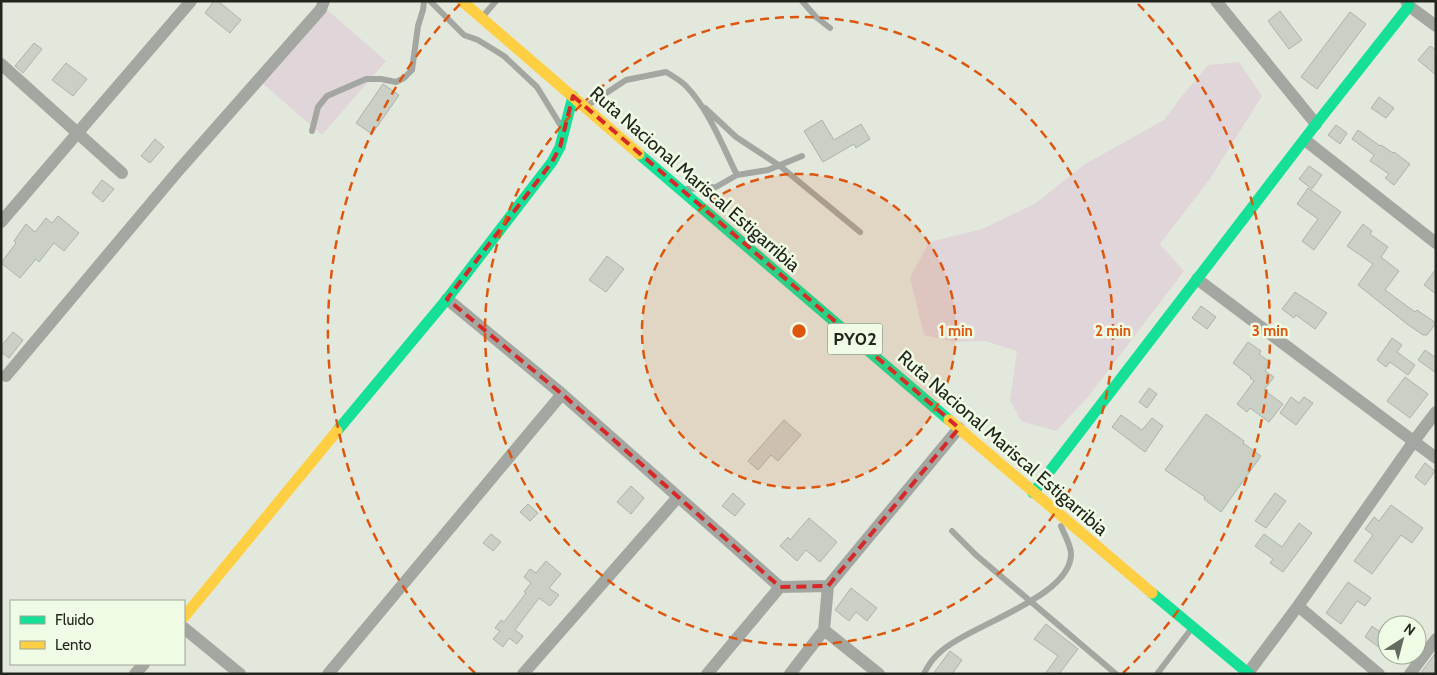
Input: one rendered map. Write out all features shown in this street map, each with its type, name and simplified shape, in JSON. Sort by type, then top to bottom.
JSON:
[{"type":"street","points":[[1,222],[191,1]]},
{"type":"street","points":[[6,376],[172,179],[321,9],[324,1]]},
{"type":"street","name":"Ruta Nacional Mariscal Estigarribia","points":[[462,1],[1057,514],[1249,674]]},
{"type":"street","points":[[1216,1],[1316,124]]},
{"type":"street","points":[[1034,494],[1407,4],[1436,26]]},
{"type":"street","points":[[1,64],[122,173]]},
{"type":"street","points":[[185,616],[447,299],[552,162],[560,147],[573,96]]},
{"type":"street","points":[[1305,140],[1436,243]]},
{"type":"street","points":[[1197,279],[1436,458]]},
{"type":"street","points":[[447,299],[562,394],[780,587],[828,586]]},
{"type":"street","points":[[328,674],[562,394]]},
{"type":"street","points":[[1249,674],[1414,440],[1436,412]]},
{"type":"street","points":[[790,674],[824,630],[828,586],[959,428]]},
{"type":"street","points":[[523,674],[678,497]]},
{"type":"street","points":[[707,674],[780,587]]},
{"type":"street","points":[[1298,606],[1379,674]]},
{"type":"street","points":[[185,629],[240,674]]},
{"type":"street","points":[[824,630],[879,674]]},
{"type":"street","points":[[1410,674],[1436,639]]},
{"type":"lane","points":[[312,131],[318,106],[327,96],[366,79],[396,82],[404,78],[412,70],[418,26],[424,1]]},
{"type":"lane","points":[[430,1],[464,35],[478,40],[504,56],[537,87],[564,130]]},
{"type":"lane","points":[[482,18],[496,1]]},
{"type":"lane","points":[[802,1],[816,17],[830,28]]},
{"type":"lane","points":[[585,107],[626,80],[666,72],[684,84],[699,102],[736,137],[780,166],[860,232]]},
{"type":"lane","points":[[699,102],[719,137],[737,175]]},
{"type":"lane","points":[[681,189],[716,187],[737,175],[768,170],[802,156]]},
{"type":"lane","points":[[924,674],[938,654],[952,644],[1030,601],[1051,587],[1070,564],[1071,552],[1057,514]]},
{"type":"lane","points":[[952,531],[976,555],[1116,674]]},
{"type":"lane","points":[[1157,674],[1193,627]]},
{"type":"highlighted area","points":[[573,96],[959,428],[828,586],[780,587],[562,394],[447,299],[552,162],[560,147]]},
{"type":"shaded area","points":[[324,7],[386,61],[322,135],[260,81]]},
{"type":"shaded area","points":[[1239,62],[1262,96],[1210,179],[1160,244],[1184,271],[1088,397],[1056,431],[1021,421],[1010,400],[1017,351],[985,341],[955,342],[924,335],[910,278],[929,242],[982,229],[1036,203],[1085,164],[1164,120],[1208,65]]},
{"type":"building","points":[[214,1],[218,1],[241,20],[230,33],[205,13]]},
{"type":"building","points":[[1280,11],[1302,40],[1289,49],[1268,21]]},
{"type":"building","points":[[1350,12],[1366,24],[1317,89],[1301,77]]},
{"type":"building","points":[[34,43],[42,49],[23,73],[15,66]]},
{"type":"building","points":[[1430,46],[1436,50],[1436,75],[1418,60]]},
{"type":"building","points":[[66,63],[87,79],[73,96],[52,80]]},
{"type":"building","points":[[383,84],[399,95],[372,134],[356,123]]},
{"type":"building","points":[[1379,97],[1394,108],[1386,118],[1371,108]]},
{"type":"building","points":[[822,120],[834,140],[861,124],[870,139],[856,148],[854,144],[823,162],[804,131]]},
{"type":"building","points":[[1336,125],[1347,133],[1340,144],[1328,135]]},
{"type":"building","points":[[1358,130],[1410,164],[1394,185],[1385,178],[1389,174],[1370,161],[1374,155],[1352,139]]},
{"type":"building","points":[[155,139],[164,147],[150,163],[141,156]]},
{"type":"building","points":[[1309,166],[1322,175],[1312,189],[1299,179]]},
{"type":"building","points":[[102,180],[114,189],[103,202],[92,193]]},
{"type":"building","points":[[1308,188],[1341,212],[1314,250],[1302,241],[1318,219],[1297,204]]},
{"type":"building","points":[[58,216],[79,233],[64,251],[54,243],[39,262],[36,259],[20,278],[1,263],[16,243],[14,241],[26,224],[35,232],[46,218],[52,223]]},
{"type":"building","points":[[1363,224],[1372,231],[1370,234],[1388,247],[1381,257],[1399,271],[1385,290],[1415,312],[1417,310],[1436,323],[1427,335],[1423,335],[1407,324],[1358,285],[1373,264],[1347,246]]},
{"type":"building","points":[[607,256],[624,269],[606,292],[589,280]]},
{"type":"building","points":[[1436,269],[1436,294],[1424,285]]},
{"type":"building","points":[[1295,292],[1327,313],[1315,329],[1296,315],[1294,318],[1282,309]]},
{"type":"building","points":[[1201,306],[1216,317],[1207,329],[1192,318]]},
{"type":"building","points":[[13,332],[23,340],[9,358],[1,352],[1,346]]},
{"type":"building","points":[[1392,338],[1402,345],[1397,352],[1415,365],[1408,375],[1390,362],[1386,367],[1377,360]]},
{"type":"building","points":[[1248,342],[1261,351],[1259,354],[1271,363],[1265,371],[1274,377],[1264,390],[1283,404],[1269,422],[1250,408],[1247,412],[1237,404],[1254,381],[1233,363]]},
{"type":"building","points":[[1425,350],[1436,358],[1436,373],[1418,360]]},
{"type":"building","points":[[1405,377],[1428,394],[1410,418],[1387,401]]},
{"type":"building","points":[[1149,388],[1157,394],[1147,408],[1139,402]]},
{"type":"building","points":[[1291,397],[1299,403],[1304,397],[1313,403],[1296,425],[1280,413]]},
{"type":"building","points":[[1206,414],[1244,441],[1243,443],[1261,456],[1221,512],[1204,499],[1205,497],[1165,470]]},
{"type":"building","points":[[1121,415],[1142,430],[1152,418],[1163,426],[1145,452],[1112,427]]},
{"type":"building","points":[[784,420],[801,435],[778,461],[771,455],[758,470],[748,461]]},
{"type":"building","points":[[1425,463],[1435,471],[1425,485],[1415,477]]},
{"type":"building","points":[[631,486],[644,498],[631,514],[617,502]]},
{"type":"building","points":[[733,493],[745,504],[735,516],[722,506]]},
{"type":"building","points":[[1275,493],[1286,501],[1266,528],[1255,521]]},
{"type":"building","points":[[528,504],[538,513],[530,521],[520,512]]},
{"type":"building","points":[[1391,505],[1423,528],[1412,543],[1401,535],[1372,574],[1354,561],[1373,535],[1365,529],[1374,517],[1379,521]]},
{"type":"building","points":[[809,518],[837,542],[820,562],[806,550],[797,561],[780,546],[788,537],[790,540]]},
{"type":"building","points":[[1299,523],[1312,533],[1283,572],[1270,563],[1273,559],[1255,546],[1264,534],[1282,547]]},
{"type":"building","points":[[491,534],[501,542],[493,551],[483,543]]},
{"type":"building","points":[[546,561],[561,574],[549,588],[559,595],[550,606],[539,598],[515,630],[523,636],[517,644],[509,638],[503,647],[493,639],[500,631],[495,628],[501,620],[504,622],[526,593],[524,592],[531,583],[524,577],[530,569],[536,573]]},
{"type":"building","points":[[1348,582],[1371,598],[1365,606],[1357,601],[1341,624],[1326,613]]},
{"type":"building","points":[[851,588],[877,608],[867,621],[856,612],[849,621],[835,610]]},
{"type":"building","points":[[1046,624],[1078,649],[1059,674],[1045,674],[1058,656],[1034,639]]},
{"type":"building","points":[[1372,626],[1377,630],[1377,646],[1365,637]]},
{"type":"building","points":[[950,651],[962,660],[952,674],[933,674]]},
{"type":"building","points":[[1436,655],[1436,674],[1420,674]]},
{"type":"traffic: fast","points":[[1033,493],[1316,124],[1409,6]]},
{"type":"traffic: fast","points":[[337,431],[447,299],[552,162],[560,147],[573,96]]},
{"type":"traffic: fast","points":[[639,154],[949,420]]},
{"type":"traffic: fast","points":[[1152,593],[1249,674]]},
{"type":"traffic: slow","points":[[462,1],[639,154]]},
{"type":"traffic: slow","points":[[949,420],[1152,593]]},
{"type":"traffic: slow","points":[[185,616],[337,431]]}]
